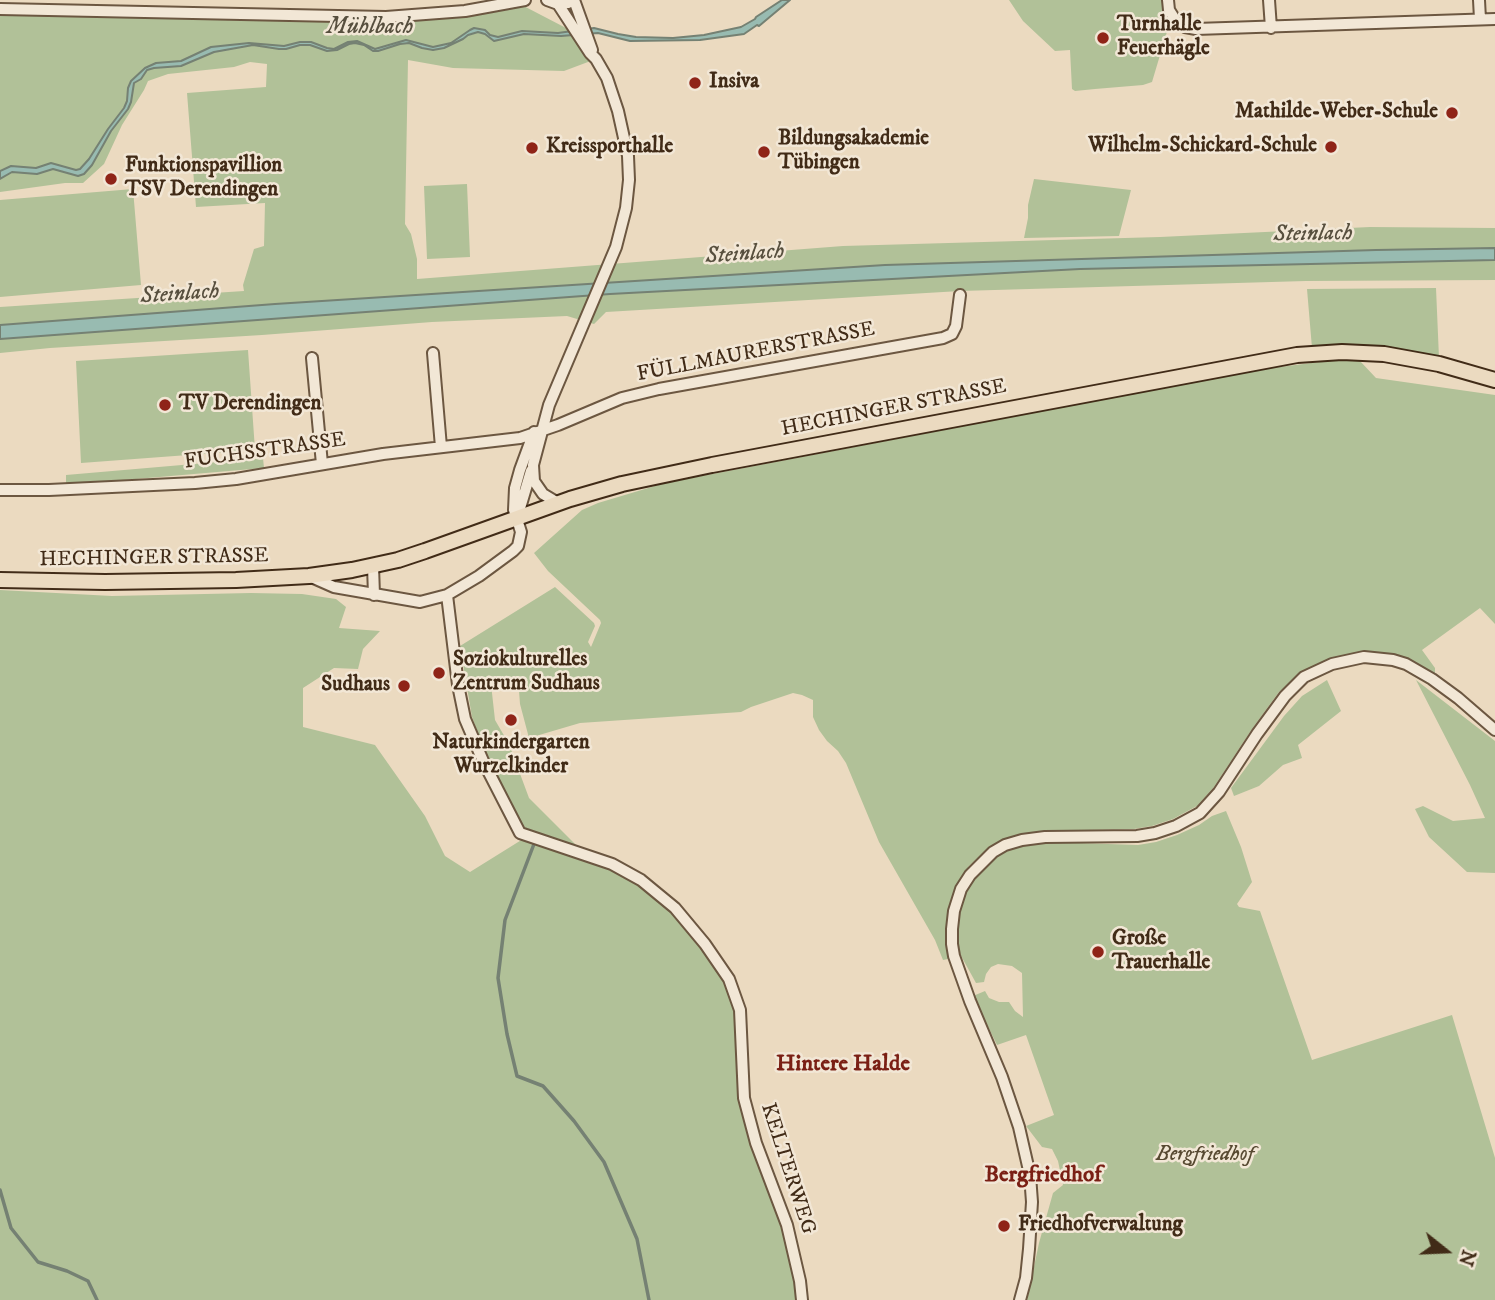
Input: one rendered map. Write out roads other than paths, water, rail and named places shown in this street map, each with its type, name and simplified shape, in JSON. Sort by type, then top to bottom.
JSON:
[{"type":"main road","name":"HECHINGER STRASSE","points":[[0,580],[236,580],[309,576],[373,566],[622,484],[689,469],[1297,355],[1342,352],[1384,354],[1438,364],[1495,380]]},
{"type":"street","points":[[0,9],[366,17],[443,14],[525,0]]},
{"type":"street","points":[[517,518],[514,510],[516,484],[610,261],[622,226],[629,180],[628,156],[618,111],[603,70],[577,23],[573,0],[568,3],[553,2]]},
{"type":"street","points":[[1168,0],[1172,17],[1181,25],[1205,30],[1495,19]]},
{"type":"street","points":[[1269,0],[1271,28]]},
{"type":"street","points":[[1479,0],[1480,19]]},
{"type":"street","points":[[553,2],[577,23]]},
{"type":"street","name":"FÜLLMAURERSTRASSE","points":[[538,432],[622,398],[659,389],[943,338],[952,334],[956,326],[960,295]]},
{"type":"street","points":[[433,353],[441,447]]},
{"type":"street","points":[[312,358],[322,464]]},
{"type":"street","points":[[517,518],[533,465],[538,432]]},
{"type":"street","name":"FUCHSSTRASSE","points":[[0,490],[49,490],[236,479],[322,464],[520,438],[538,432]]},
{"type":"street","points":[[533,465],[534,481],[543,494],[558,503]]},
{"type":"street","name":"HECHINGER STRASSE","points":[[309,576],[327,586],[420,602],[447,594],[479,576],[513,551],[518,546],[521,533],[517,518]]},
{"type":"street","points":[[373,566],[373,595]]},
{"type":"street","name":"KELTERWEG","points":[[447,594],[465,719],[520,833],[611,864],[641,880],[675,908],[729,979],[740,1010],[744,1098],[755,1143],[787,1225],[802,1300]]},
{"type":"street","points":[[1020,1300],[1029,1249],[1032,1202],[1030,1175],[1019,1127],[954,956],[954,911],[961,889],[970,875],[993,852],[1022,840],[1045,837],[1137,836],[1176,826],[1200,813],[1219,792],[1284,696],[1304,677],[1332,664],[1364,657],[1406,664],[1433,679],[1495,730]]},
{"type":"water","points":[[782,0],[790,0],[759,26],[744,34],[700,40],[630,41],[598,33],[561,36],[524,34],[494,41],[478,32],[444,48],[433,50],[409,43],[373,51],[355,43],[337,50],[327,51],[310,45],[279,49],[253,45],[214,52],[181,66],[147,70],[141,79],[134,83],[128,109],[84,174],[78,176],[53,169],[37,174],[12,172],[0,179],[0,171],[11,166],[36,168],[51,163],[80,169],[124,108],[131,81],[145,68],[156,63],[181,61],[211,47],[249,43],[284,46],[311,42],[334,49],[357,41],[375,49],[406,40],[433,47],[451,43],[474,28],[498,37],[522,31],[558,33],[594,28],[636,37],[673,38],[741,27]]},
{"type":"water","points":[[1495,248],[1495,260],[1080,269],[610,294],[0,339],[0,325],[275,304],[885,265]]},
{"type":"waterway","points":[[534,844],[505,920],[498,978],[517,1076],[543,1086],[574,1121],[604,1162],[637,1239],[649,1300]]},
{"type":"waterway","points":[[0,1190],[11,1228],[38,1262],[88,1281],[97,1300]]},
{"type":"place","name":"Turnhalle Feuerhägle","points":[[1103,38]]},
{"type":"place","name":"Insiva","points":[[695,83]]},
{"type":"place","name":"Mathilde-Weber-Schule","points":[[1452,113]]},
{"type":"place","name":"Wilhelm-Schickard-Schule","points":[[1331,147]]},
{"type":"place","name":"Kreissporthalle","points":[[532,148]]},
{"type":"place","name":"Bildungsakademie Tübingen","points":[[764,152]]},
{"type":"place","name":"Funktionspavillion TSV Derendingen","points":[[111,179]]},
{"type":"place","name":"TV Derendingen","points":[[165,405]]},
{"type":"place","name":"Soziokulturelles Zentrum Sudhaus","points":[[439,673]]},
{"type":"place","name":"Sudhaus","points":[[404,686]]},
{"type":"place","name":"Naturkindergarten Wurzelkinder","points":[[511,720]]},
{"type":"place","name":"Große Trauerhalle","points":[[1098,952]]},
{"type":"place","name":"Friedhofverwaltung","points":[[1004,1226]]},
{"type":"district","name":"Hintere Halde","points":[[843,1065]]},
{"type":"district","name":"Bergfriedhof","points":[[1043,1176]]},
{"type":"water label","name":"Mühlbach","points":[[370,28]]},
{"type":"water label","name":"Steinlach","points":[[1313,235]]},
{"type":"water label","name":"Steinlach","points":[[745,255]]},
{"type":"water label","name":"Steinlach","points":[[180,295]]}]
